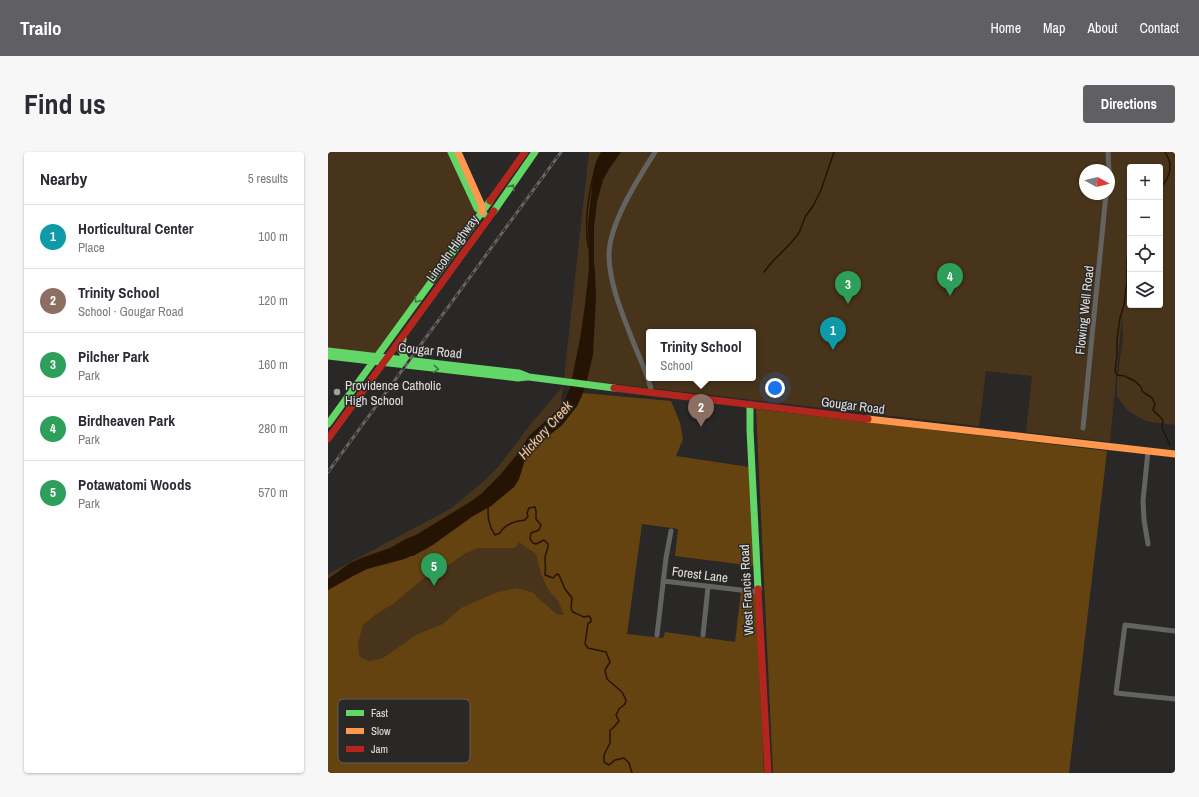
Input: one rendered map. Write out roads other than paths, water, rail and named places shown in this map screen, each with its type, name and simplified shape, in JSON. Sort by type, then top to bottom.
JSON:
[{"type":"street","points":[[450,152],[477,208],[489,218]]},
{"type":"street","points":[[458,152],[482,206],[482,212]]},
{"type":"street","name":"Lincoln Highway","points":[[328,424],[525,152]]},
{"type":"street","name":"Lincoln Highway","points":[[328,440],[535,152]]},
{"type":"street","points":[[646,372],[634,346],[620,306],[612,279],[609,257],[611,239],[616,222],[633,188],[655,152]]},
{"type":"street","points":[[1108,152],[1109,164]]},
{"type":"street","name":"Flowing Well Road","points":[[1083,428],[1105,200]]},
{"type":"street","points":[[404,336],[401,351],[406,360]]},
{"type":"street","name":"Gougar Road","points":[[328,351],[386,361],[518,378],[529,377],[750,405],[1175,454]]},
{"type":"street","name":"Gougar Road","points":[[328,356],[375,359]]},
{"type":"street","name":"Gougar Road","points":[[386,361],[422,361],[478,367],[519,373],[529,377]]},
{"type":"street","points":[[650,381],[652,393]]},
{"type":"street","name":"West Francis Road","points":[[750,405],[750,430],[768,773]]},
{"type":"street","points":[[1148,451],[1143,501],[1144,520],[1148,544]]},
{"type":"street","points":[[657,635],[666,558],[671,531]]},
{"type":"street","name":"Forest Lane","points":[[663,581],[758,592]]},
{"type":"street","points":[[703,635],[708,587]]},
{"type":"street","points":[[1175,631],[1125,625],[1116,693],[1175,699]]},
{"type":"water","points":[[602,152],[621,152],[603,180],[597,202],[594,228],[596,298],[593,355],[583,393],[577,406],[562,425],[527,453],[519,479],[514,487],[491,506],[473,516],[434,544],[413,556],[367,569],[328,590],[328,579],[350,563],[390,548],[416,535],[481,494],[500,475],[519,452],[529,436],[562,406],[570,388],[580,339],[589,268],[588,224],[593,178],[597,160]]},
{"type":"waterway","name":"Hickory Creek","points":[[588,247],[587,214],[589,198],[596,166],[602,152]]},
{"type":"waterway","points":[[764,272],[799,233],[805,217],[813,206],[821,190],[834,152]]},
{"type":"waterway","points":[[1163,185],[1170,172],[1170,161],[1165,152]]},
{"type":"waterway","points":[[1128,236],[1127,281],[1117,339],[1115,371],[1117,375],[1125,376],[1135,381],[1144,393],[1152,398],[1155,404],[1153,410],[1163,420],[1162,428],[1170,445]]},
{"type":"waterway","points":[[488,506],[489,521],[495,535],[500,533],[505,527],[518,521],[525,520],[528,516],[527,513],[529,508],[535,507],[536,519],[541,525],[539,530],[531,533],[530,539],[536,544],[544,540],[548,544],[545,556],[545,575],[553,578],[557,574],[559,575],[565,589],[572,598],[572,612],[584,617],[589,616],[591,619],[591,622],[588,623],[585,644],[588,648],[606,652],[610,662],[605,670],[607,679],[622,692],[626,700],[625,704],[619,709],[616,715],[619,721],[610,730],[610,743],[604,755],[604,762],[609,765],[615,760],[624,758],[629,763],[632,773]]},
{"type":"railway","points":[[328,472],[561,152]]},
{"type":"place","name":"Birdheaven Park","points":[[950,296]]},
{"type":"place","name":"Pilcher Park","points":[[848,304]]},
{"type":"place","name":"Horticultural Center","points":[[833,350]]},
{"type":"place","name":"Providence Catholic High School","points":[[337,392]]},
{"type":"place","name":"Trinity School","points":[[701,427]]},
{"type":"place","name":"Potawatomi Woods","points":[[434,586]]}]
